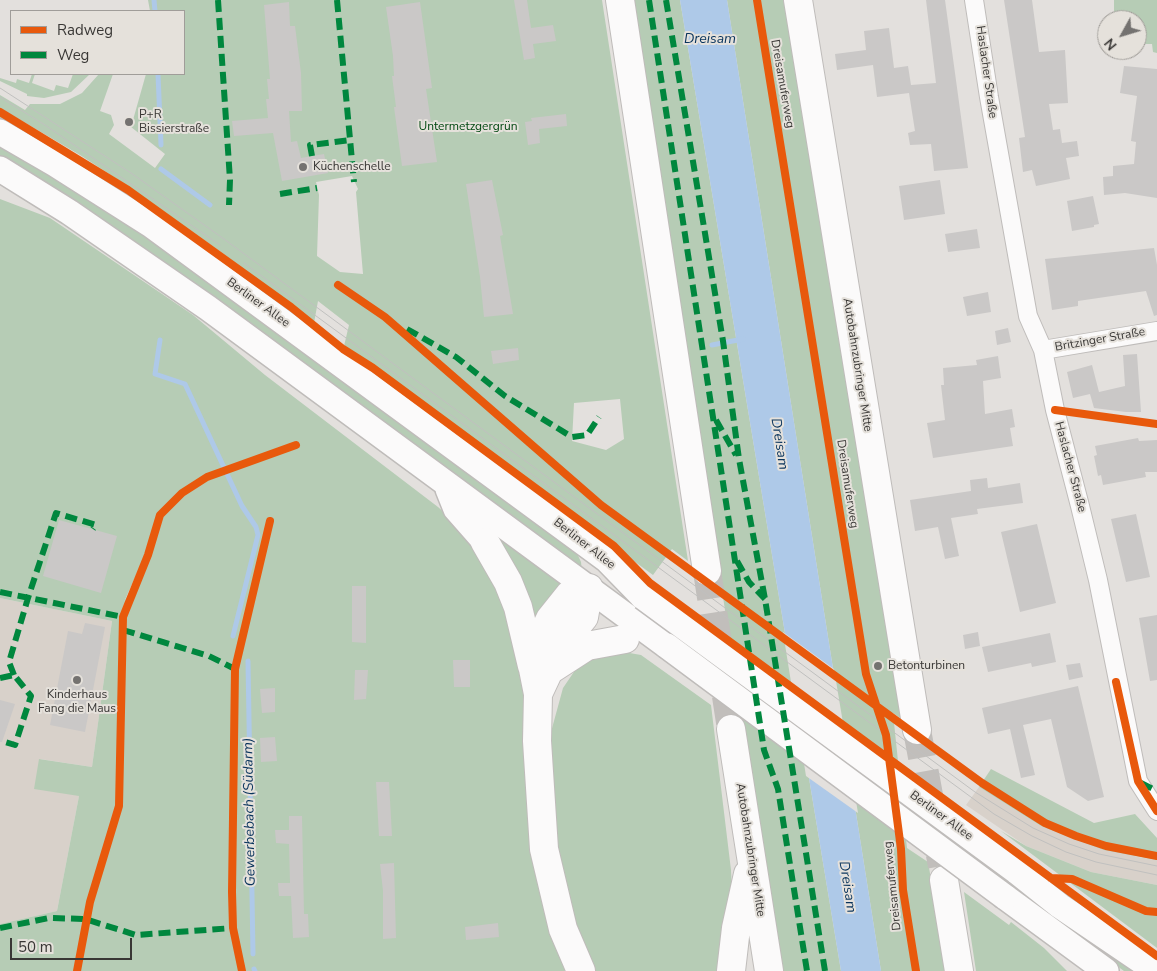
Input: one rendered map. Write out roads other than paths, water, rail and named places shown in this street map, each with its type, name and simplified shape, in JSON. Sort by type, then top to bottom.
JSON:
[{"type":"highway","points":[[620,0],[707,572]]},
{"type":"highway","name":"Autobahnzubringer Mitte","points":[[798,0],[917,730]]},
{"type":"highway","points":[[485,542],[504,575],[518,606],[540,678],[537,741],[544,848],[563,930],[581,971]]},
{"type":"highway","points":[[540,678],[561,645],[584,617],[589,588]]},
{"type":"highway","points":[[540,678],[587,646],[607,641],[626,628]]},
{"type":"highway","name":"Autobahnzubringer Mitte","points":[[731,729],[769,971]]},
{"type":"highway","points":[[731,971],[736,928],[752,858]]},
{"type":"highway","points":[[944,880],[959,971]]},
{"type":"main road","name":"Berliner Allee","points":[[0,132],[55,164],[151,225],[303,335],[606,560],[643,597],[1016,871],[1060,906],[1156,971]]},
{"type":"main road","points":[[0,170],[69,212],[140,260],[291,368],[589,588],[626,628],[667,646],[889,813],[1106,971]]},
{"type":"main road","points":[[445,482],[456,509],[485,542]]},
{"type":"main road","points":[[589,588],[606,560]]},
{"type":"main road","points":[[1026,912],[1076,971]]},
{"type":"street","name":"Haslacher Straße","points":[[974,0],[989,97],[1028,316],[1043,350],[1055,410],[1098,580],[1138,782],[1157,811]]},
{"type":"street","name":"Britzinger Straße","points":[[1043,350],[1157,331]]},
{"type":"water","name":"Dreisam","points":[[680,0],[727,0],[881,971],[841,971]]},
{"type":"waterway","name":"Gewerbebach (Südarm)","points":[[154,0],[155,10]]},
{"type":"waterway","name":"Gewerbebach (Südarm)","points":[[158,75],[161,145]]},
{"type":"waterway","name":"Gewerbebach (Südarm)","points":[[161,169],[210,205]]},
{"type":"waterway","points":[[712,345],[743,339]]},
{"type":"waterway","name":"Gewerbebach (Südarm)","points":[[160,340],[155,374],[185,384],[242,506],[256,527],[258,535],[233,636]]},
{"type":"waterway","name":"Gewerbebach (Südarm)","points":[[248,661],[253,954]]},
{"type":"tunnel","points":[[707,571],[731,729]]},
{"type":"tunnel","points":[[917,730],[942,866]]},
{"type":"tram line","points":[[0,88],[131,173],[224,239],[975,792],[1033,828],[1069,844],[1099,854],[1157,866]]},
{"type":"tram line","points":[[0,97],[45,125],[220,245]]},
{"type":"tram line","points":[[244,263],[994,814],[1032,836],[1066,852],[1096,862],[1157,875]]},
{"type":"place","name":"P+R Bissierstraße","points":[[129,122]]},
{"type":"place","name":"Küchenschelle","points":[[303,167]]},
{"type":"place","name":"Betonturbinen","points":[[878,666]]},
{"type":"place","name":"Kinderhaus Fang die Maus","points":[[77,680]]},
{"type":"park label","name":"Untermetzgergrün","points":[[468,127]]}]
